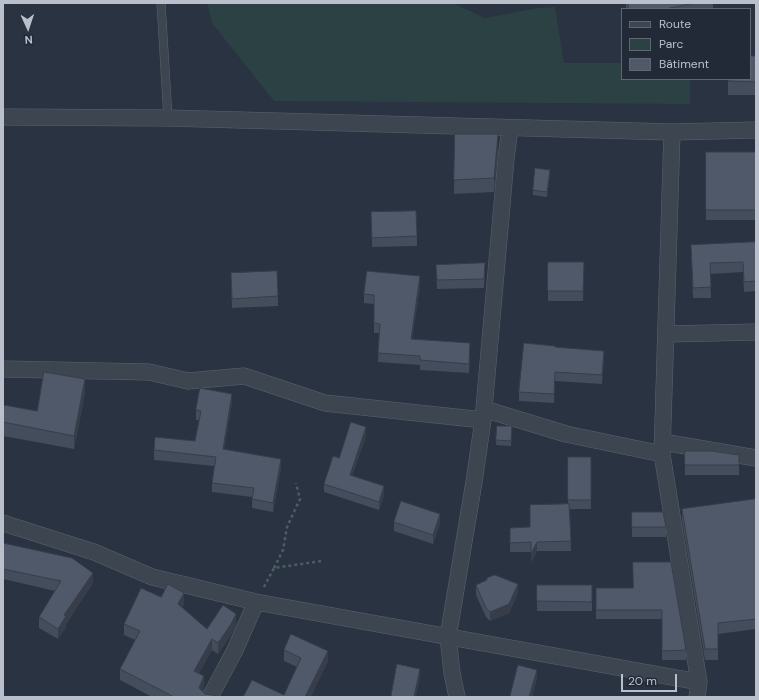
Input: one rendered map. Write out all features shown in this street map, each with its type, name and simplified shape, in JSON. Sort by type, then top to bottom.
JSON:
[{"type":"street","points":[[3,117],[168,118],[672,132],[756,130]]},
{"type":"street","points":[[457,697],[452,673],[448,636],[474,482],[483,414],[510,128]]},
{"type":"street","points":[[3,523],[94,552],[152,577],[256,602],[344,619],[448,636],[698,690],[663,448],[672,132]]},
{"type":"street","points":[[666,334],[756,332]]},
{"type":"street","points":[[3,369],[149,372],[188,381],[244,376],[324,403],[483,414],[566,434],[663,448],[756,458]]},
{"type":"street","points":[[210,697],[235,650],[256,602]]},
{"type":"lane","points":[[161,3],[168,118]]},
{"type":"path","points":[[256,602],[282,550],[287,526],[300,499],[296,483]]},
{"type":"path","points":[[274,568],[322,561]]},
{"type":"green space","points":[[207,3],[453,3],[485,18],[538,8],[555,7],[564,63],[621,63],[621,80],[690,80],[690,104],[274,101],[212,23]]},
{"type":"building","points":[[628,3],[695,3],[670,8],[629,8]]},
{"type":"building","points":[[751,56],[756,56],[756,82],[728,81],[751,80]]},
{"type":"building","points":[[455,134],[498,134],[494,178],[454,180]]},
{"type":"building","points":[[706,152],[756,152],[756,210],[706,210]]},
{"type":"building","points":[[535,168],[550,170],[547,192],[533,190]]},
{"type":"building","points":[[416,211],[417,236],[372,238],[371,212]]},
{"type":"building","points":[[756,242],[756,281],[744,282],[743,262],[710,263],[711,287],[693,288],[691,245]]},
{"type":"building","points":[[548,262],[584,262],[583,291],[548,291]]},
{"type":"building","points":[[485,263],[484,279],[437,280],[436,265]]},
{"type":"building","points":[[277,271],[278,296],[232,299],[231,273]]},
{"type":"building","points":[[367,271],[420,276],[411,339],[470,343],[469,364],[420,360],[420,356],[378,353],[380,324],[374,323],[374,295],[364,294]]},
{"type":"building","points":[[524,343],[604,351],[602,375],[555,372],[554,394],[519,392]]},
{"type":"building","points":[[44,372],[85,379],[74,436],[3,422],[4,405],[37,411]]},
{"type":"building","points":[[200,388],[232,394],[223,449],[281,459],[273,503],[252,499],[254,488],[212,483],[216,457],[154,450],[155,437],[195,441],[201,411],[196,410]]},
{"type":"building","points":[[351,422],[366,427],[350,475],[384,486],[379,502],[324,484],[333,456],[339,458]]},
{"type":"building","points":[[497,426],[512,426],[511,441],[496,440]]},
{"type":"building","points":[[685,451],[711,451],[739,455],[739,465],[685,465]]},
{"type":"building","points":[[568,457],[591,457],[591,500],[568,500]]},
{"type":"building","points":[[756,499],[756,619],[718,623],[718,649],[705,649],[682,509]]},
{"type":"building","points":[[401,501],[440,514],[433,535],[394,522]]},
{"type":"building","points":[[569,504],[571,541],[537,542],[531,554],[531,542],[510,543],[510,528],[530,527],[530,505]]},
{"type":"building","points":[[632,512],[663,512],[666,527],[632,527]]},
{"type":"building","points":[[3,543],[72,558],[93,573],[64,615],[66,616],[58,629],[39,617],[61,581],[3,569]]},
{"type":"building","points":[[633,562],[671,562],[686,650],[662,651],[662,610],[596,610],[596,588],[633,588]]},
{"type":"building","points":[[495,575],[518,584],[509,604],[490,612],[486,608],[476,585]]},
{"type":"building","points":[[168,584],[184,593],[178,604],[207,629],[223,605],[236,614],[218,643],[212,639],[194,671],[204,676],[199,688],[205,694],[217,697],[174,697],[120,669],[140,631],[124,624],[141,588],[161,597]]},
{"type":"building","points":[[537,585],[592,585],[592,602],[537,601]]},
{"type":"building","points":[[291,634],[328,651],[305,697],[243,697],[252,680],[284,695],[301,658],[284,650]]},
{"type":"building","points":[[397,664],[420,669],[414,697],[391,697]]},
{"type":"building","points":[[518,665],[537,670],[529,697],[510,697]]}]
